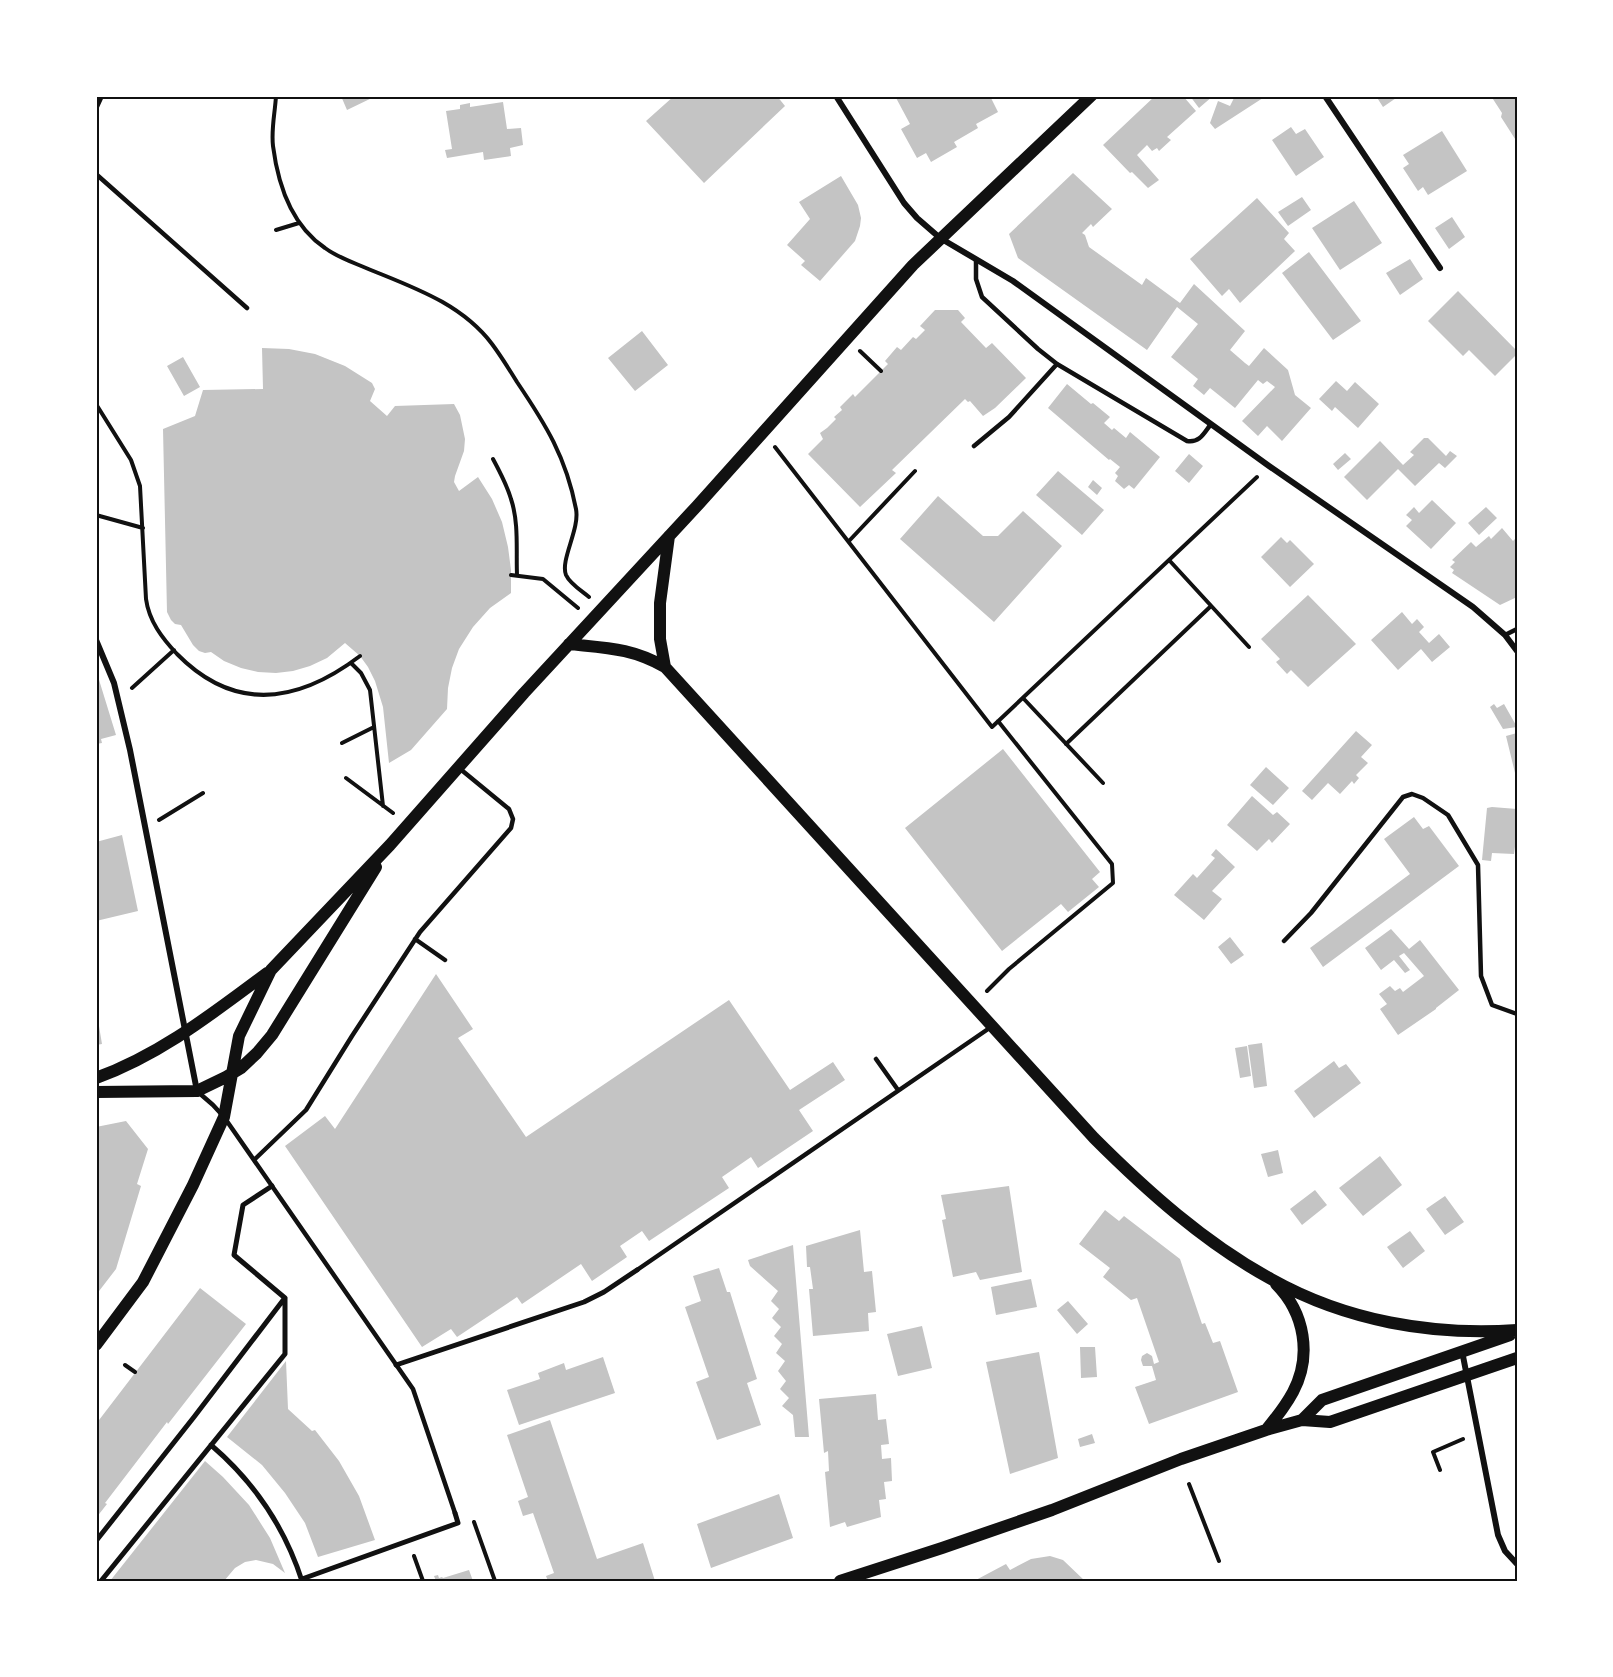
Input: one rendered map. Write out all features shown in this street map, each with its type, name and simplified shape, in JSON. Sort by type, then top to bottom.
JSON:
[{"type":"main road","points":[[96,1078],[186,1033],[271,970],[390,845],[913,265],[1091,96]]},
{"type":"main road","points":[[666,667],[660,639],[660,603],[669,536]]},
{"type":"main road","points":[[569,644],[625,650],[666,667],[1094,1138],[1141,1183],[1209,1239],[1271,1280],[1341,1310],[1415,1328],[1469,1332],[1517,1331]]},
{"type":"main road","points":[[96,1092],[197,1091],[233,1073],[248,1062],[272,1035],[390,845]]},
{"type":"main road","points":[[96,1345],[143,1282],[193,1185],[224,1117],[239,1036],[271,970]]},
{"type":"main road","points":[[1266,1430],[1300,1377],[1304,1346],[1298,1316],[1287,1296],[1271,1280]]},
{"type":"main road","points":[[1302,1420],[1322,1400],[1517,1331]]},
{"type":"main road","points":[[840,1581],[1052,1510],[1181,1459],[1266,1430],[1302,1420],[1330,1422],[1517,1358]]},
{"type":"street","points":[[96,107],[100,96]]},
{"type":"street","points":[[836,96],[904,204],[940,238],[1013,281],[1269,466],[1473,607],[1505,634],[1517,651]]},
{"type":"street","points":[[1325,96],[1440,268]]},
{"type":"street","points":[[96,640],[118,699],[146,828],[197,1091]]},
{"type":"street","points":[[101,1581],[285,1354],[285,1298],[234,1255],[243,1205],[272,1186]]},
{"type":"street","points":[[396,1365],[584,1302],[637,1270]]},
{"type":"street","points":[[96,1541],[285,1298]]},
{"type":"street","points":[[1462,1352],[1498,1534],[1505,1551],[1517,1564]]},
{"type":"street","points":[[211,1445],[240,1474],[266,1506],[287,1542],[302,1580],[458,1523],[455,1513]]},
{"type":"lane","points":[[96,174],[247,308]]},
{"type":"lane","points":[[976,259],[976,279],[982,297],[1038,349],[1057,363],[1187,441],[1192,442],[1201,438],[1211,424]]},
{"type":"lane","points":[[974,446],[1009,417],[1057,363]]},
{"type":"lane","points":[[1505,634],[1517,629]]},
{"type":"lane","points":[[254,1160],[306,1110],[426,924],[511,828],[513,823],[509,809],[458,767]]},
{"type":"lane","points":[[1284,941],[1311,913],[1403,797],[1413,794],[1448,815],[1478,865],[1481,976],[1492,1005],[1517,1014]]},
{"type":"lane","points":[[416,939],[445,960]]},
{"type":"lane","points":[[637,1270],[991,1027]]},
{"type":"lane","points":[[876,1059],[898,1090]]},
{"type":"lane","points":[[197,1091],[224,1117],[413,1389],[455,1513]]},
{"type":"path","points":[[276,96],[273,136],[275,160],[288,204],[299,223],[316,242],[335,254],[449,304],[476,326],[492,344],[548,429],[567,474],[577,512],[565,564],[566,574],[572,582],[603,608]]},
{"type":"path","points":[[276,230],[299,223]]},
{"type":"path","points":[[847,338],[881,371]]},
{"type":"path","points":[[96,404],[131,460],[142,494],[147,608],[154,625],[190,667],[230,689],[256,694],[281,694],[322,680],[360,656]]},
{"type":"path","points":[[494,459],[508,491],[515,515],[517,576]]},
{"type":"path","points":[[784,459],[992,727],[1269,466]]},
{"type":"path","points":[[849,541],[915,471]]},
{"type":"path","points":[[96,515],[143,528]]},
{"type":"path","points":[[1169,560],[1249,647]]},
{"type":"path","points":[[511,575],[543,579],[592,619]]},
{"type":"path","points":[[1066,744],[1211,606]]},
{"type":"path","points":[[118,699],[174,650]]},
{"type":"path","points":[[351,663],[368,685],[383,806]]},
{"type":"path","points":[[1023,698],[1103,783]]},
{"type":"path","points":[[990,989],[1009,969],[1113,883],[1112,864],[998,721]]},
{"type":"path","points":[[342,743],[374,727]]},
{"type":"path","points":[[346,778],[376,800]]},
{"type":"path","points":[[146,828],[203,793]]},
{"type":"path","points":[[125,1365],[135,1372]]},
{"type":"path","points":[[1440,1470],[1433,1452],[1461,1439]]},
{"type":"path","points":[[1189,1484],[1219,1561]]},
{"type":"path","points":[[458,1523],[473,1518],[495,1581]]},
{"type":"path","points":[[408,1541],[423,1581]]},
{"type":"building","points":[[341,96],[376,96],[347,110]]},
{"type":"building","points":[[674,96],[727,96],[729,99],[732,96],[777,96],[785,106],[704,183],[646,121]]},
{"type":"building","points":[[895,96],[990,96],[998,112],[976,124],[978,128],[954,142],[957,147],[931,162],[926,153],[917,158],[901,129],[910,124]]},
{"type":"building","points":[[1155,96],[1183,96],[1196,111],[1167,137],[1171,140],[1159,151],[1157,148],[1152,151],[1147,145],[1137,155],[1159,180],[1148,188],[1103,145]]},
{"type":"building","points":[[1190,96],[1213,96],[1199,108]]},
{"type":"building","points":[[1235,96],[1249,98],[1250,96],[1266,96],[1215,129],[1210,123],[1218,101],[1230,106]]},
{"type":"building","points":[[1376,96],[1399,96],[1383,107]]},
{"type":"building","points":[[1491,96],[1517,96],[1517,142],[1501,117],[1502,113]]},
{"type":"building","points":[[503,102],[507,129],[521,128],[523,145],[510,148],[511,156],[484,160],[483,152],[447,158],[445,150],[452,149],[446,111],[460,109],[460,105],[470,103],[470,107]]},
{"type":"building","points":[[1291,127],[1296,134],[1305,129],[1324,157],[1296,176],[1272,140]]},
{"type":"building","points":[[1442,131],[1467,171],[1428,195],[1423,187],[1418,191],[1403,168],[1409,164],[1403,155]]},
{"type":"building","points":[[1073,173],[1112,209],[1093,227],[1091,224],[1082,233],[1089,247],[1142,285],[1146,278],[1180,303],[1194,284],[1245,331],[1230,350],[1249,366],[1264,348],[1288,370],[1295,395],[1311,408],[1282,441],[1267,426],[1258,436],[1242,421],[1275,387],[1267,381],[1263,384],[1258,380],[1235,408],[1210,388],[1204,395],[1193,386],[1198,379],[1171,357],[1198,324],[1177,307],[1147,350],[1018,258],[1009,234]]},
{"type":"building","points":[[841,176],[858,205],[860,226],[855,241],[820,281],[801,265],[805,261],[787,245],[810,219],[799,202]]},
{"type":"building","points":[[1302,197],[1311,210],[1288,226],[1278,212]]},
{"type":"building","points":[[1257,198],[1289,233],[1284,239],[1295,251],[1240,303],[1229,289],[1222,296],[1190,259]]},
{"type":"building","points":[[1354,201],[1382,243],[1340,270],[1312,228]]},
{"type":"building","points":[[1452,217],[1465,237],[1449,249],[1435,228]]},
{"type":"building","points":[[1309,252],[1361,321],[1333,340],[1282,273]]},
{"type":"building","points":[[1410,259],[1423,279],[1400,295],[1386,273]]},
{"type":"building","points":[[1458,291],[1517,351],[1517,354],[1495,376],[1469,350],[1463,356],[1428,321]]},
{"type":"building","points":[[935,310],[958,310],[965,318],[961,322],[986,348],[992,343],[1026,378],[995,408],[983,416],[970,401],[965,399],[892,470],[896,473],[860,507],[808,454],[823,439],[820,433],[836,419],[834,417],[842,410],[840,407],[853,394],[855,397],[888,364],[885,361],[897,347],[901,350],[913,337],[916,339],[925,330],[920,326]]},
{"type":"building","points":[[642,331],[668,365],[635,391],[608,358]]},
{"type":"building","points":[[262,348],[289,349],[315,354],[345,366],[372,383],[375,389],[370,401],[387,416],[395,406],[454,404],[460,415],[465,439],[464,451],[454,482],[459,491],[478,477],[492,499],[502,522],[511,570],[511,593],[490,608],[473,627],[459,649],[448,688],[447,709],[411,750],[389,763],[383,707],[375,681],[360,656],[345,643],[327,658],[310,666],[276,673],[258,672],[224,661],[211,652],[199,651],[181,625],[175,624],[167,612],[163,429],[195,416],[203,390],[263,389]]},
{"type":"building","points":[[183,357],[200,387],[184,396],[167,366]]},
{"type":"building","points":[[1336,381],[1347,391],[1355,382],[1379,404],[1358,428],[1335,407],[1332,411],[1319,399]]},
{"type":"building","points":[[1067,384],[1110,417],[1104,423],[1112,430],[1114,428],[1126,438],[1130,432],[1160,457],[1134,489],[1129,485],[1124,489],[1115,481],[1118,476],[1115,473],[1120,467],[1048,408]]},
{"type":"building","points":[[1424,438],[1428,438],[1446,456],[1450,451],[1457,456],[1445,468],[1439,463],[1415,486],[1398,469],[1367,500],[1344,477],[1380,441],[1403,465],[1414,455],[1410,452]]},
{"type":"building","points":[[1345,453],[1351,459],[1338,470],[1333,464]]},
{"type":"building","points":[[1189,454],[1203,466],[1189,483],[1175,471]]},
{"type":"building","points":[[1058,471],[1104,510],[1082,535],[1036,495]]},
{"type":"building","points":[[1093,480],[1102,488],[1097,495],[1088,487]]},
{"type":"building","points":[[938,496],[983,536],[998,536],[1023,511],[1062,546],[994,622],[900,539]]},
{"type":"building","points":[[1432,500],[1456,523],[1431,549],[1406,526],[1412,520],[1406,515],[1414,507],[1419,513]]},
{"type":"building","points":[[1486,507],[1497,518],[1479,535],[1468,523]]},
{"type":"building","points":[[1502,528],[1513,541],[1517,537],[1517,597],[1500,605],[1452,573],[1454,570],[1450,567],[1455,562],[1452,560],[1471,542],[1476,547],[1489,536],[1491,539]]},
{"type":"building","points":[[1281,537],[1287,543],[1290,540],[1314,564],[1290,587],[1261,557]]},
{"type":"building","points":[[1308,595],[1356,644],[1308,687],[1291,670],[1287,674],[1276,662],[1280,659],[1261,639]]},
{"type":"building","points":[[1402,612],[1412,624],[1417,619],[1424,627],[1419,632],[1429,643],[1439,634],[1450,647],[1432,662],[1421,649],[1398,670],[1371,640]]},
{"type":"building","points":[[96,670],[116,735],[101,739],[102,743],[96,744]]},
{"type":"building","points":[[1494,704],[1497,708],[1504,704],[1517,727],[1503,729],[1490,707]]},
{"type":"building","points":[[1356,731],[1372,745],[1361,757],[1368,763],[1356,775],[1359,778],[1354,784],[1352,781],[1340,794],[1328,783],[1312,800],[1302,791]]},
{"type":"building","points":[[1517,733],[1517,777],[1516,777],[1506,736]]},
{"type":"building","points":[[1003,749],[1100,872],[1092,879],[1099,887],[1068,912],[1061,904],[1002,951],[905,828]]},
{"type":"building","points":[[1266,767],[1289,788],[1273,805],[1250,785]]},
{"type":"building","points":[[1252,796],[1273,815],[1277,812],[1290,824],[1272,843],[1269,839],[1257,851],[1227,825]]},
{"type":"building","points":[[1487,808],[1517,809],[1517,832],[1514,854],[1492,853],[1491,861],[1482,860]]},
{"type":"building","points":[[1414,817],[1423,829],[1429,826],[1459,866],[1323,967],[1310,948],[1410,874],[1384,839]]},
{"type":"building","points":[[122,835],[138,911],[96,921],[96,842]]},
{"type":"building","points":[[1216,849],[1235,867],[1212,891],[1222,899],[1204,920],[1174,895],[1193,874],[1197,878],[1215,858],[1211,855]]},
{"type":"building","points":[[1391,929],[1409,949],[1420,940],[1459,990],[1398,1035],[1380,1009],[1387,1004],[1379,994],[1390,986],[1395,991],[1400,988],[1403,992],[1424,976],[1404,953],[1399,956],[1410,970],[1405,973],[1394,960],[1381,970],[1365,948]]},
{"type":"building","points":[[1230,937],[1244,955],[1231,964],[1218,947]]},
{"type":"building","points":[[436,974],[473,1029],[458,1038],[526,1137],[729,1000],[790,1090],[833,1062],[845,1080],[799,1110],[813,1131],[758,1168],[751,1157],[722,1177],[729,1188],[649,1241],[642,1231],[620,1246],[627,1257],[592,1281],[581,1264],[522,1304],[517,1297],[457,1337],[451,1329],[422,1347],[285,1146],[325,1116],[335,1129]]},
{"type":"building","points":[[96,1015],[102,1044],[96,1045]]},
{"type":"building","points":[[1262,1043],[1267,1086],[1254,1088],[1248,1045]]},
{"type":"building","points":[[1247,1046],[1251,1076],[1240,1078],[1235,1048]]},
{"type":"building","points":[[1334,1061],[1339,1068],[1346,1064],[1361,1083],[1314,1118],[1294,1091]]},
{"type":"building","points":[[126,1121],[148,1149],[137,1184],[141,1186],[116,1269],[96,1295],[96,1127]]},
{"type":"building","points":[[1278,1150],[1283,1173],[1268,1177],[1261,1154]]},
{"type":"building","points":[[1380,1156],[1402,1185],[1363,1216],[1339,1188]]},
{"type":"building","points":[[1009,1186],[1022,1272],[980,1280],[976,1272],[953,1277],[942,1220],[946,1219],[941,1195]]},
{"type":"building","points":[[1315,1190],[1327,1205],[1302,1225],[1290,1209]]},
{"type":"building","points":[[1445,1196],[1464,1222],[1445,1235],[1426,1209]]},
{"type":"building","points":[[1105,1210],[1119,1221],[1124,1216],[1180,1259],[1202,1324],[1205,1323],[1213,1343],[1220,1341],[1238,1392],[1149,1424],[1135,1387],[1156,1380],[1152,1366],[1143,1366],[1142,1356],[1147,1353],[1152,1356],[1154,1364],[1159,1362],[1137,1298],[1131,1300],[1103,1277],[1110,1268],[1079,1244]]},
{"type":"building","points":[[860,1230],[864,1272],[872,1271],[876,1312],[868,1313],[869,1331],[813,1336],[809,1289],[813,1289],[810,1267],[807,1267],[806,1246]]},
{"type":"building","points":[[1410,1231],[1425,1251],[1403,1268],[1387,1247]]},
{"type":"building","points":[[793,1245],[809,1437],[795,1437],[793,1415],[782,1406],[789,1398],[780,1389],[786,1381],[778,1371],[785,1361],[776,1353],[782,1344],[774,1336],[781,1327],[772,1318],[779,1309],[771,1301],[778,1291],[750,1266],[748,1260]]},
{"type":"building","points":[[719,1268],[727,1292],[730,1292],[757,1379],[747,1383],[761,1425],[717,1440],[696,1382],[709,1377],[685,1307],[701,1301],[693,1276]]},
{"type":"building","points":[[1031,1279],[1037,1307],[996,1315],[991,1287]]},
{"type":"building","points":[[200,1288],[246,1324],[168,1424],[167,1422],[96,1518],[96,1424]]},
{"type":"building","points":[[1068,1301],[1088,1324],[1077,1334],[1057,1310]]},
{"type":"building","points":[[922,1326],[932,1368],[898,1376],[887,1334]]},
{"type":"building","points":[[1080,1347],[1095,1347],[1097,1377],[1081,1378]]},
{"type":"building","points":[[1039,1352],[1058,1458],[1010,1474],[986,1362]]},
{"type":"building","points":[[603,1357],[615,1393],[519,1425],[507,1390],[540,1379],[538,1373],[564,1363],[566,1370]]},
{"type":"building","points":[[286,1361],[288,1409],[312,1431],[315,1430],[339,1461],[359,1496],[375,1540],[318,1557],[305,1523],[285,1493],[262,1465],[227,1437]]},
{"type":"building","points":[[876,1394],[878,1420],[886,1419],[889,1444],[881,1445],[882,1459],[891,1458],[892,1481],[884,1482],[886,1499],[879,1500],[881,1517],[847,1527],[845,1522],[830,1527],[825,1472],[829,1471],[828,1451],[824,1453],[819,1399]]},
{"type":"building","points":[[550,1420],[597,1559],[643,1543],[655,1581],[548,1581],[546,1576],[554,1573],[533,1513],[523,1516],[518,1501],[528,1497],[507,1435]]},
{"type":"building","points":[[1092,1434],[1095,1443],[1080,1447],[1078,1439]]},
{"type":"building","points":[[205,1461],[249,1505],[270,1538],[285,1573],[273,1564],[256,1560],[245,1562],[235,1568],[224,1581],[110,1581]]},
{"type":"building","points":[[779,1494],[793,1538],[711,1568],[697,1524]]},
{"type":"building","points":[[1050,1556],[1063,1560],[1085,1581],[974,1581],[1006,1564],[1010,1570],[1031,1559]]},
{"type":"building","points":[[469,1570],[473,1581],[436,1581],[434,1576],[438,1575],[439,1578],[443,1578]]}]
